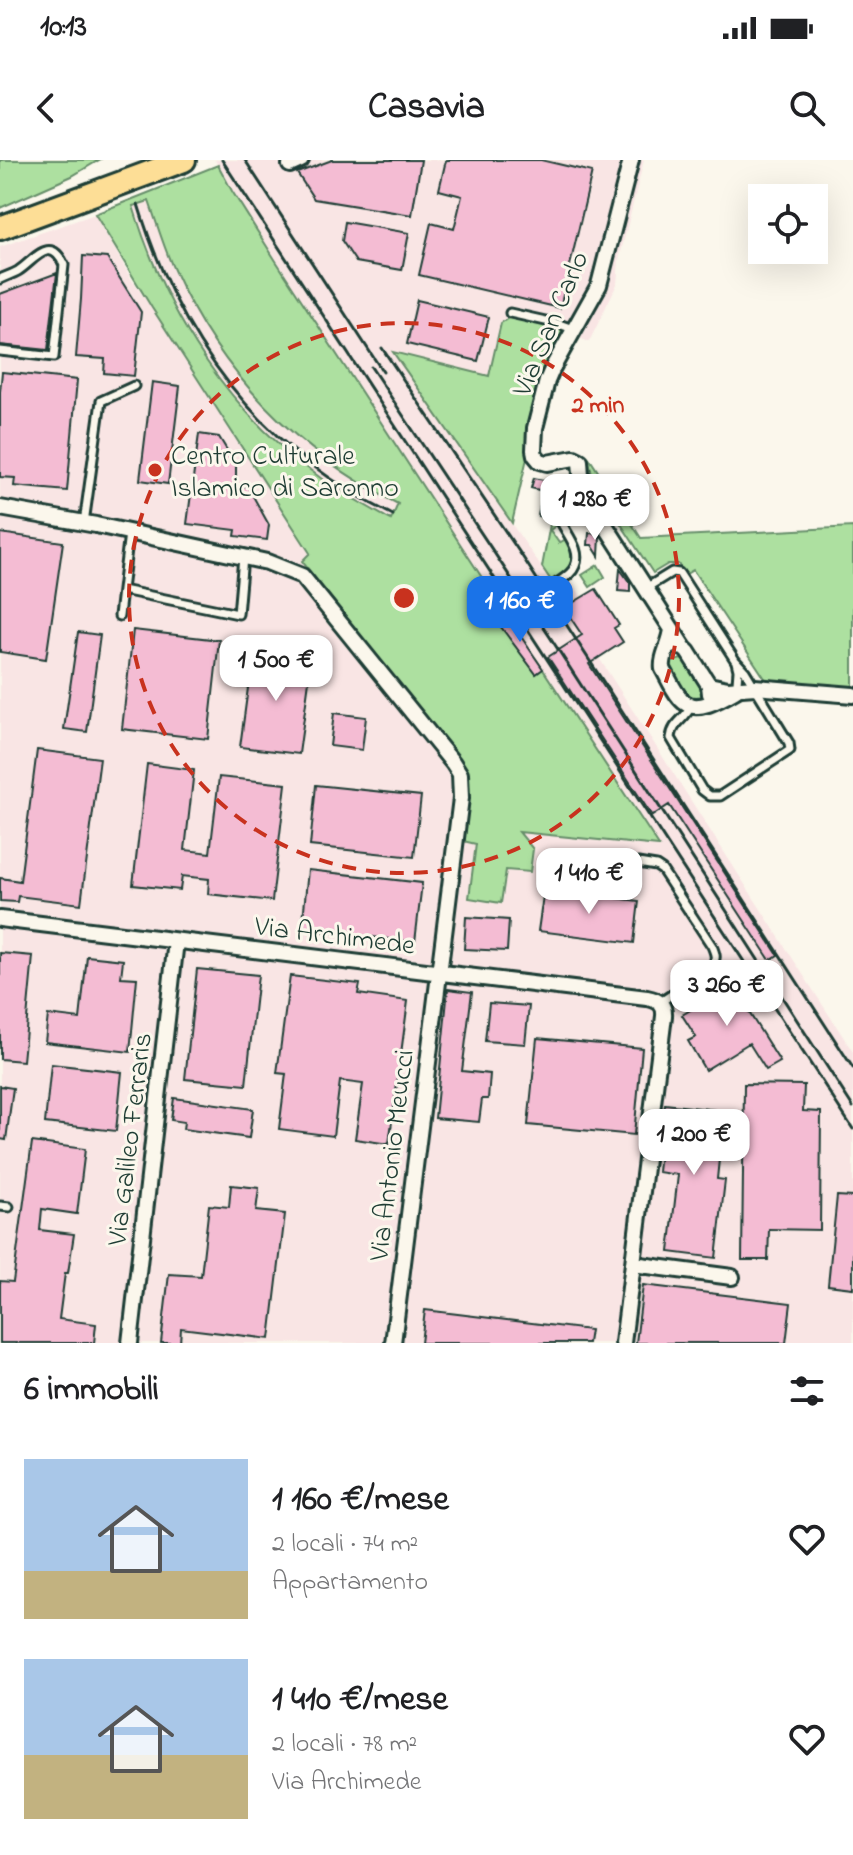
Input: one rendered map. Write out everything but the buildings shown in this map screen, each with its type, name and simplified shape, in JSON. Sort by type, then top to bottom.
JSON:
[{"type":"main road","points":[[0,228],[184,160]]},
{"type":"street","name":"Via San Carlo","points":[[631,160],[599,285],[547,381],[533,444],[540,461],[547,463],[574,458],[580,461],[582,489],[709,685]]},
{"type":"street","name":"Via Antonio Meucci","points":[[0,508],[267,562],[302,576],[460,774],[461,798],[393,1343]]},
{"type":"street","points":[[672,629],[662,664],[682,700],[697,705],[724,697],[740,687]]},
{"type":"street","points":[[667,652],[684,648]]},
{"type":"street","points":[[697,705],[709,696],[709,685],[853,695]]},
{"type":"street","name":"Via Archimede","points":[[0,919],[647,998],[661,1004]]},
{"type":"street","name":"Via Galileo Ferraris","points":[[130,1343],[176,941]]},
{"type":"street","points":[[623,1343],[664,1016],[661,1004]]},
{"type":"street","points":[[633,1264],[732,1277]]},
{"type":"lane","points":[[0,279],[19,271],[36,254],[44,252],[58,254],[64,265],[54,357],[0,351]]},
{"type":"lane","points":[[510,313],[573,329]]},
{"type":"lane","points":[[84,523],[101,401],[134,386]]},
{"type":"lane","points":[[557,583],[573,570],[577,558],[575,547],[559,519],[560,503],[567,494],[582,489]]},
{"type":"lane","points":[[119,616],[129,532]]},
{"type":"lane","points":[[122,590],[238,614],[243,557]]},
{"type":"lane","points":[[646,588],[672,572],[678,572],[743,668],[740,687]]},
{"type":"lane","points":[[697,705],[673,728],[671,734],[673,743],[702,790],[710,796],[720,796],[790,750],[789,743],[740,687],[735,660]]},
{"type":"lane","points":[[638,863],[662,870],[712,946],[715,956],[708,972],[672,993],[661,1004]]},
{"type":"shaded area","points":[[215,160],[644,160],[619,260],[617,284],[589,342],[556,328],[501,323],[490,376],[394,353],[551,581],[565,573],[582,597],[590,593],[623,642],[599,658],[853,1052],[853,1343],[0,1343],[0,247],[95,214],[132,280],[311,553],[302,561],[460,761],[466,772],[477,843],[469,898],[502,902],[506,870],[530,871],[518,832],[658,845],[363,396]]},
{"type":"shaded area","points":[[149,200],[174,270],[200,321],[224,357],[260,401],[305,444],[332,465],[399,505],[391,520],[338,490],[287,452],[237,402],[212,371],[176,313],[154,268],[132,205]]},
{"type":"green space","points":[[0,160],[99,160],[72,176],[0,208]]},
{"type":"green space","points":[[218,165],[276,261],[507,616],[499,623],[536,659],[659,846],[519,832],[533,849],[530,872],[506,870],[501,903],[469,898],[476,844],[463,841],[468,790],[460,761],[302,561],[310,553],[95,214]],"holes":[[[149,201],[170,262],[193,308],[239,376],[295,435],[362,484],[398,504],[391,520],[330,485],[288,453],[230,392],[183,323],[163,285],[133,206]]]},
{"type":"green space","points":[[510,317],[564,331],[539,384],[512,523],[393,352],[489,376],[501,323]]},
{"type":"green space","points":[[588,456],[641,538],[853,527],[853,688],[766,680],[693,570],[686,574],[678,564],[668,564],[653,573],[594,483]]},
{"type":"green space","points":[[554,503],[557,525],[550,530],[559,543],[566,539],[574,559],[569,569],[552,582],[542,567]]},
{"type":"green space","points":[[598,565],[605,577],[590,587],[582,575]]},
{"type":"green space","points":[[681,659],[704,692],[701,700],[689,701],[671,672],[672,662]]},
{"type":"railway","points":[[222,160],[853,1129]]},
{"type":"railway","points":[[245,160],[383,372]]},
{"type":"railway","points":[[138,204],[177,302],[202,346],[232,387],[265,425],[303,459],[346,489],[393,515]]},
{"type":"railway","points":[[382,348],[522,556],[853,1068]]},
{"type":"railway","points":[[371,367],[550,637],[853,1107]]},
{"type":"place","name":"Centro Culturale Islamico di Saronno","points":[[155,470]]}]
